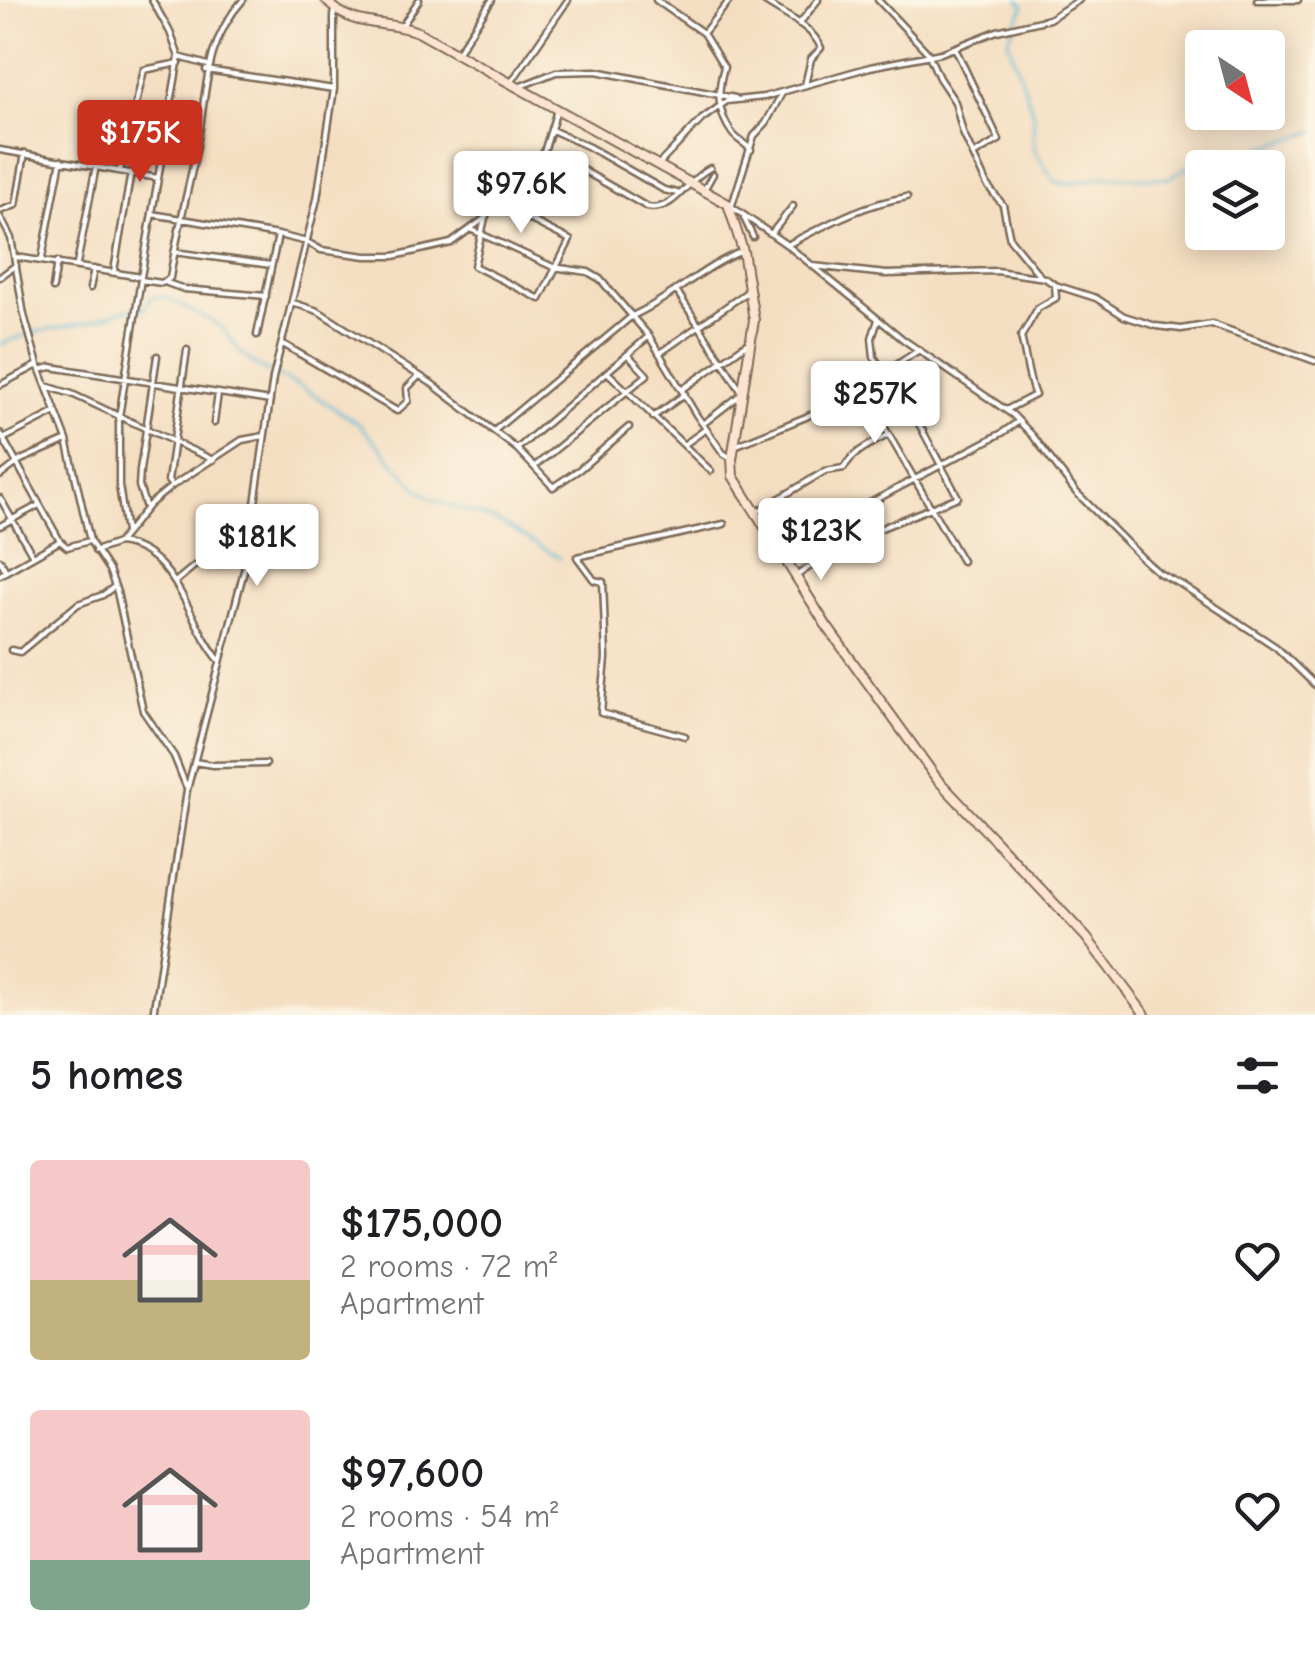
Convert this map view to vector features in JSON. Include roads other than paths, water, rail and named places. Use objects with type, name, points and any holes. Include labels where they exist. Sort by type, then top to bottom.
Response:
[{"type":"street","points":[[126,532],[119,485],[119,417],[179,60],[170,32],[152,0]]},
{"type":"street","points":[[164,283],[170,276],[202,120],[207,67],[220,33],[243,0]]},
{"type":"street","points":[[326,0],[334,9],[362,23],[402,26],[457,53],[704,190],[787,245],[878,320],[1019,421],[1075,491],[1159,574],[1182,584],[1276,647],[1315,685]]},
{"type":"street","points":[[402,26],[420,0]]},
{"type":"street","points":[[457,53],[492,0]]},
{"type":"street","points":[[514,86],[568,0]]},
{"type":"street","points":[[656,0],[704,33],[724,66],[719,104],[734,136],[751,150]]},
{"type":"street","points":[[704,33],[730,0]]},
{"type":"street","points":[[762,0],[811,32],[820,45],[810,60],[804,87]]},
{"type":"street","points":[[799,24],[818,0]]},
{"type":"street","points":[[878,0],[928,55],[955,102],[963,133],[987,185],[1003,206],[1010,239],[1040,277],[1156,326],[1212,324],[1315,361]]},
{"type":"street","points":[[514,86],[574,70],[616,73],[753,99],[955,48],[997,32],[1044,21],[1080,0]]},
{"type":"street","points":[[1257,0],[1298,0]]},
{"type":"street","points":[[152,1015],[188,790],[247,559],[273,378],[318,199],[334,89],[334,9]]},
{"type":"street","points":[[955,48],[999,140],[973,155]]},
{"type":"street","points":[[120,170],[144,70],[179,60],[334,89]]},
{"type":"street","points":[[782,93],[754,136],[729,205],[754,320],[732,459],[734,476],[826,626],[937,779],[980,829],[1086,937],[1145,1015]]},
{"type":"street","points":[[658,165],[719,104],[735,98]]},
{"type":"street","points":[[194,117],[203,103]]},
{"type":"street","points":[[492,201],[570,240],[538,299],[475,267],[492,201],[502,188],[544,156],[557,110]]},
{"type":"street","points":[[170,112],[202,120]]},
{"type":"street","points":[[552,130],[664,190],[680,193]]},
{"type":"street","points":[[0,150],[158,178]]},
{"type":"street","points":[[163,150],[195,155]]},
{"type":"street","points":[[25,153],[16,205],[0,214],[17,260],[24,315],[39,368],[67,440],[90,541],[109,570],[114,586],[143,710],[178,765],[188,790]]},
{"type":"street","points":[[544,156],[560,158],[647,207],[662,209],[689,182],[712,171],[704,190]]},
{"type":"street","points":[[42,260],[61,160]]},
{"type":"street","points":[[77,265],[96,166]]},
{"type":"street","points":[[114,272],[131,172]]},
{"type":"street","points":[[787,245],[829,221],[906,197]]},
{"type":"street","points":[[771,234],[793,206]]},
{"type":"street","points":[[152,214],[307,242],[321,250],[394,256],[452,242],[486,218]]},
{"type":"street","points":[[742,214],[753,237]]},
{"type":"street","points":[[470,229],[516,252],[558,267],[594,274],[610,288],[650,336],[704,426],[722,453],[732,459]]},
{"type":"street","points":[[258,335],[278,236]]},
{"type":"street","points":[[494,431],[632,316],[742,251]]},
{"type":"street","points":[[174,252],[271,264]]},
{"type":"street","points":[[0,277],[17,260],[42,260],[184,289],[266,296]]},
{"type":"street","points":[[53,288],[57,262]]},
{"type":"street","points":[[813,266],[886,274],[997,271],[1040,277]]},
{"type":"street","points":[[90,288],[94,269]]},
{"type":"street","points":[[1006,410],[1036,396],[1022,338],[1038,308],[1056,298],[1055,286]]},
{"type":"street","points":[[676,290],[743,394]]},
{"type":"street","points":[[660,353],[750,290]]},
{"type":"street","points":[[293,303],[318,311],[419,376],[517,448],[556,487],[629,427]]},
{"type":"street","points":[[795,576],[847,542],[934,510],[958,497],[872,352],[878,320]]},
{"type":"street","points":[[517,448],[650,336]]},
{"type":"street","points":[[654,417],[722,360],[752,341]]},
{"type":"street","points":[[283,344],[397,411],[408,401],[407,388],[419,376]]},
{"type":"street","points":[[172,486],[168,481],[188,350]]},
{"type":"street","points":[[735,446],[806,417],[919,350]]},
{"type":"street","points":[[535,466],[647,375],[628,354]]},
{"type":"street","points":[[146,508],[140,486],[157,356]]},
{"type":"street","points":[[0,385],[39,368],[51,368],[270,401]]},
{"type":"street","points":[[607,372],[711,470]]},
{"type":"street","points":[[872,381],[873,404],[888,435],[962,561]]},
{"type":"street","points":[[46,386],[72,394],[213,460]]},
{"type":"street","points":[[214,423],[218,393]]},
{"type":"street","points":[[684,444],[743,394]]},
{"type":"street","points":[[56,412],[2,436],[60,542],[67,546],[90,541]]},
{"type":"street","points":[[779,550],[916,480],[1019,421]]},
{"type":"street","points":[[755,513],[825,471],[844,468],[867,445],[888,435]]},
{"type":"street","points":[[118,544],[146,508],[172,486],[242,440],[264,436]]},
{"type":"street","points":[[0,476],[67,440]]},
{"type":"street","points":[[0,498],[33,556]]},
{"type":"street","points":[[0,526],[39,504]]},
{"type":"street","points":[[685,736],[601,713],[606,658],[604,582],[594,580],[578,556],[724,524]]},
{"type":"street","points":[[0,560],[3,573],[60,542]]},
{"type":"street","points":[[95,551],[128,545],[152,557],[184,596],[206,644],[220,661]]},
{"type":"street","points":[[174,582],[198,563],[247,559]]},
{"type":"street","points":[[11,650],[22,651],[78,604],[114,586]]},
{"type":"street","points":[[194,762],[266,764]]},
{"type":"waterway","points":[[1019,0],[1024,6],[1008,40],[1033,113],[1034,149],[1054,181],[1066,184],[1108,176],[1167,179],[1197,161],[1253,151],[1315,131]]},
{"type":"waterway","points":[[31,333],[145,308],[152,297],[165,297],[222,327],[240,352],[258,367],[302,387],[359,424],[419,490],[434,500],[497,521],[560,558]]},
{"type":"waterway","points":[[0,344],[26,335]]}]
